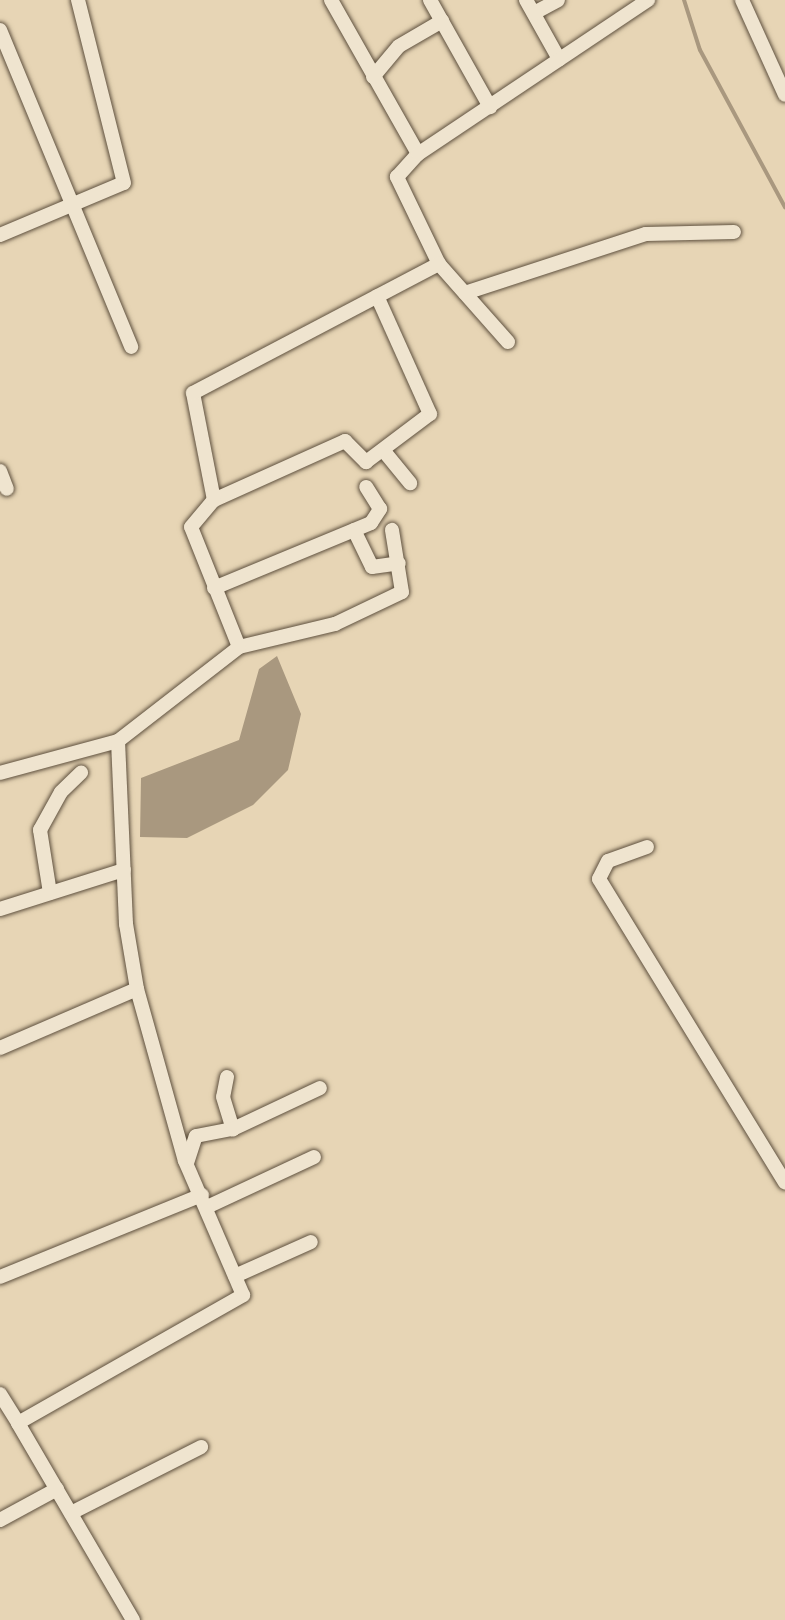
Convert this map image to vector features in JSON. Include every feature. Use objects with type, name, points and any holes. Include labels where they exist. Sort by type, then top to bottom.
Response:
[{"type":"street","points":[[0,235],[124,183],[78,0]]},
{"type":"street","points":[[331,0],[418,154]]},
{"type":"street","points":[[430,0],[490,107]]},
{"type":"street","points":[[558,0],[530,7],[559,59]]},
{"type":"street","points":[[508,342],[439,264],[397,177],[418,154],[648,0]]},
{"type":"street","points":[[742,0],[785,95]]},
{"type":"street","points":[[373,77],[399,46],[442,21]]},
{"type":"street","points":[[0,30],[131,347]]},
{"type":"street","points":[[465,293],[646,234],[734,232]]},
{"type":"street","points":[[214,500],[193,393],[439,264]]},
{"type":"street","points":[[239,647],[191,527],[214,500],[345,441],[366,462],[430,414],[377,296]]},
{"type":"street","points":[[383,450],[410,483]]},
{"type":"street","points":[[0,471],[7,489]]},
{"type":"street","points":[[214,588],[371,523],[380,509],[366,487]]},
{"type":"street","points":[[354,530],[372,567],[399,563]]},
{"type":"street","points":[[0,773],[118,741],[239,647],[335,624],[402,592],[392,530]]},
{"type":"street","points":[[18,1423],[243,1295],[186,1163],[137,989],[124,870],[118,741]]},
{"type":"street","points":[[50,893],[40,830],[61,792],[81,773]]},
{"type":"street","points":[[647,847],[608,861],[599,879],[785,1183]]},
{"type":"street","points":[[0,909],[124,870]]},
{"type":"street","points":[[0,1048],[137,989]]},
{"type":"street","points":[[227,1077],[223,1097],[233,1129]]},
{"type":"street","points":[[186,1163],[196,1136],[233,1129],[320,1088]]},
{"type":"street","points":[[0,1277],[314,1157]]},
{"type":"street","points":[[235,1276],[311,1242]]},
{"type":"street","points":[[0,1394],[133,1620]]},
{"type":"street","points":[[71,1513],[201,1447]]},
{"type":"street","points":[[0,1520],[57,1489]]},
{"type":"shaded area","points":[[277,656],[301,714],[288,770],[253,805],[187,838],[140,837],[141,778],[239,740],[259,669]]},
{"type":"waterway","points":[[684,0],[700,50],[785,207]]}]
